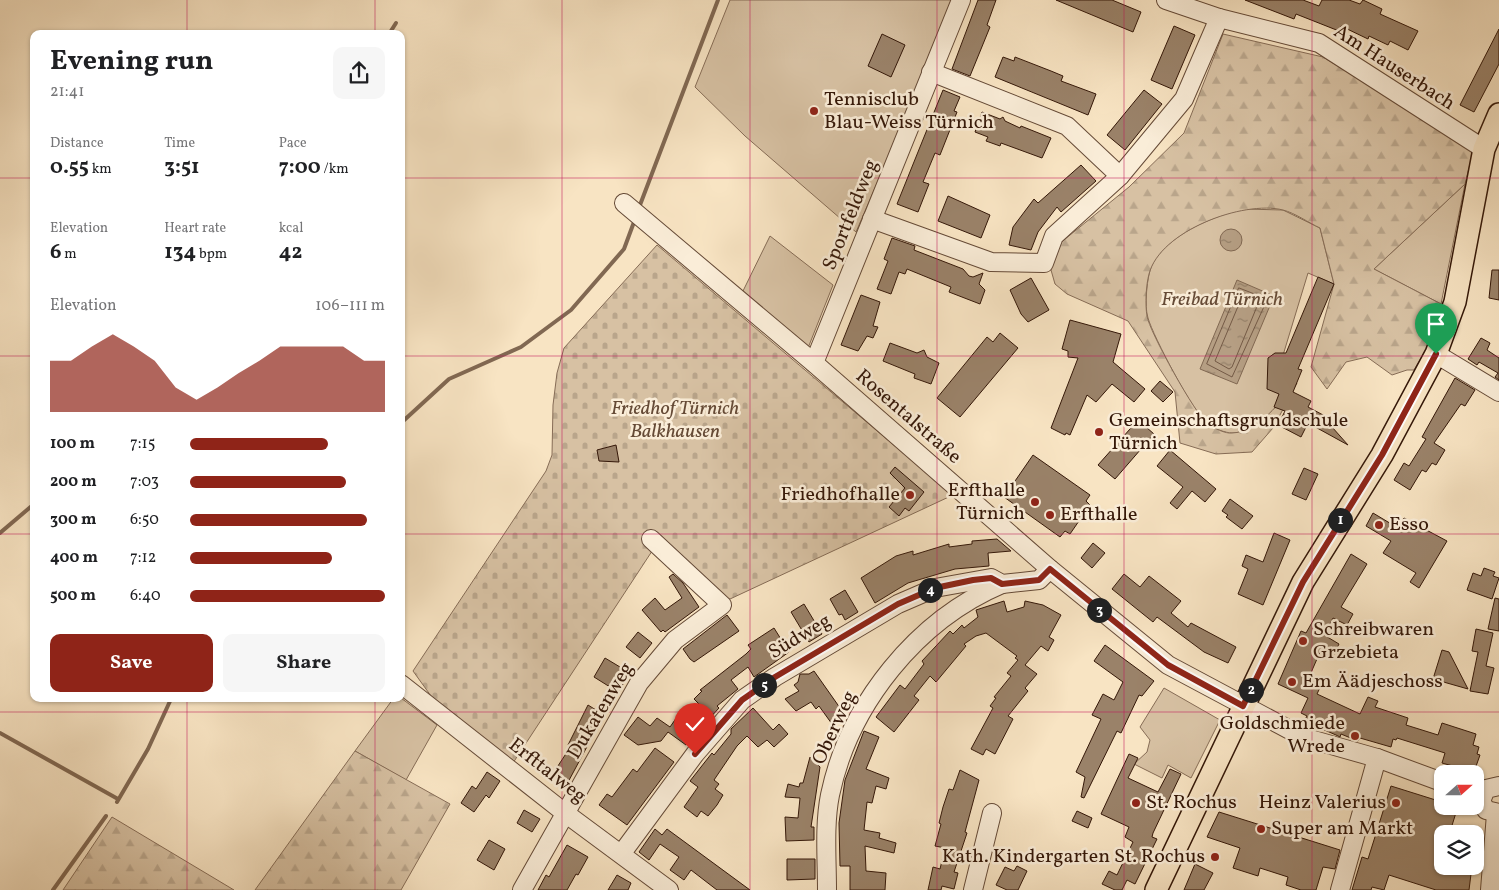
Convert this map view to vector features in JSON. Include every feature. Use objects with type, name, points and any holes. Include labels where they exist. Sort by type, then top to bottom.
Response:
[{"type":"main road","points":[[1156,890],[1303,582],[1382,455],[1436,354],[1455,302],[1484,149],[1499,114]]},
{"type":"street","name":"Sportfeldweg","points":[[814,362],[961,0]]},
{"type":"street","name":"Am Hauserbach","points":[[1166,0],[1219,18],[1319,44],[1484,149]]},
{"type":"street","points":[[872,219],[991,262],[1044,263],[1054,236],[1120,176],[1184,99],[1219,18]]},
{"type":"street","points":[[932,72],[1067,126],[1120,176]]},
{"type":"street","name":"Rosentalstraße","points":[[624,204],[814,362],[1044,575],[1168,665],[1303,737],[1377,758],[1434,779]]},
{"type":"street","points":[[1436,354],[1499,392]]},
{"type":"street","name":"Dukatenweg","points":[[565,813],[639,683],[675,640],[722,605],[651,539]]},
{"type":"street","name":"Südweg","points":[[622,853],[706,741],[742,700],[775,677],[898,604],[935,588],[991,578],[1002,584],[1044,575]]},
{"type":"street","name":"Oberweg","points":[[827,890],[830,795],[844,751],[862,712],[888,673],[931,628],[952,610],[1002,584]]},
{"type":"street","name":"Erfttalweg","points":[[405,687],[565,813],[622,853],[649,884],[669,890]]},
{"type":"street","points":[[1340,890],[1377,758]]},
{"type":"street","points":[[1484,790],[1499,784]]},
{"type":"street","points":[[1484,807],[1486,810],[1497,813],[1490,890]]},
{"type":"street","points":[[522,890],[565,813]]},
{"type":"street","points":[[973,890],[992,813]]},
{"type":"green space","name":"Tennisclub Blau-Weiss Türnich","points":[[730,0],[956,0],[856,232],[745,136],[695,87]]},
{"type":"green space","points":[[1223,34],[1323,57],[1474,148],[1465,184],[1374,269],[1441,304],[1430,343],[1414,370],[1407,370],[1392,375],[1367,357],[1346,362],[1327,389],[1311,367],[1334,284],[1320,228],[1292,213],[1266,208],[1226,215],[1205,222],[1186,232],[1169,244],[1156,258],[1147,284],[1147,316],[1174,373],[1202,418],[1208,424],[1229,433],[1251,427],[1268,414],[1297,383],[1273,428],[1252,452],[1216,454],[1180,443],[1175,392],[1128,321],[1067,294],[1055,284],[1051,270],[1053,256],[1059,244],[1129,187],[1184,133]]},
{"type":"green space","points":[[1465,184],[1441,304],[1374,269]]},
{"type":"green space","name":"Freibad Türnich","points":[[1244,209],[1283,210],[1320,228],[1334,284],[1308,273],[1277,375],[1297,383],[1260,422],[1242,432],[1232,433],[1219,430],[1207,424],[1193,406],[1174,374],[1151,327],[1146,299],[1152,265],[1168,245],[1192,228],[1219,216]]},
{"type":"green space","points":[[770,236],[833,285],[808,348],[742,293]]},
{"type":"green space","name":"Friedhof Türnich Balkhausen","points":[[657,245],[953,495],[730,599],[718,596],[658,542],[511,766],[444,714],[413,671],[546,471],[552,455],[553,405],[557,373],[564,348]]},
{"type":"green space","points":[[1164,688],[1220,720],[1191,778],[1168,765],[1162,778],[1134,764],[1147,752],[1150,740],[1140,727]]},
{"type":"green space","points":[[405,701],[437,725],[406,780],[355,751],[391,702]]},
{"type":"green space","points":[[355,751],[450,804],[401,890],[255,890]]},
{"type":"green space","points":[[112,817],[234,890],[63,890]]},
{"type":"water","points":[[1231,229],[1239,232],[1242,240],[1239,248],[1231,251],[1223,248],[1220,240],[1223,232]]},
{"type":"water","points":[[1237,280],[1274,296],[1237,384],[1200,369]]},
{"type":"building","points":[[978,0],[996,0],[987,25],[990,27],[970,76],[952,69]]},
{"type":"building","points":[[1056,0],[1112,0],[1141,12],[1133,32]]},
{"type":"building","points":[[1245,0],[1303,0],[1319,6],[1322,0],[1349,0],[1360,4],[1363,0],[1382,9],[1380,14],[1418,31],[1408,50],[1390,41],[1388,45],[1369,36],[1368,39],[1341,26],[1339,31],[1296,14],[1294,19]]},
{"type":"building","points":[[1174,26],[1195,35],[1172,89],[1151,80]]},
{"type":"building","points":[[1499,29],[1499,64],[1474,112],[1460,105]]},
{"type":"building","points":[[882,34],[905,45],[891,77],[868,66]]},
{"type":"building","points":[[1003,57],[1014,61],[1015,57],[1051,71],[1063,76],[1061,81],[1096,94],[1088,115],[995,77]]},
{"type":"building","points":[[943,90],[960,97],[954,111],[957,112],[940,155],[935,153],[923,182],[929,184],[918,212],[897,204]]},
{"type":"building","points":[[1144,90],[1162,104],[1125,150],[1107,135]]},
{"type":"building","points":[[982,112],[1000,119],[1003,117],[1005,121],[1020,128],[1021,126],[1051,138],[1042,158],[1001,143],[1000,146],[986,141],[988,137],[975,132]]},
{"type":"building","points":[[1081,165],[1096,181],[1061,212],[1057,207],[1038,232],[1031,250],[1009,245],[1013,227],[1034,199],[1038,203]]},
{"type":"building","points":[[948,196],[990,215],[981,238],[938,221]]},
{"type":"building","points":[[892,238],[915,246],[914,250],[963,269],[969,276],[973,277],[983,273],[979,284],[985,290],[980,304],[949,292],[951,287],[907,269],[905,274],[899,272],[891,294],[877,289],[888,261],[884,259]]},
{"type":"building","points":[[1492,270],[1499,270],[1499,300],[1489,298]]},
{"type":"building","points":[[1318,277],[1334,284],[1298,369],[1302,370],[1293,392],[1311,401],[1308,407],[1325,416],[1324,418],[1348,445],[1308,423],[1301,437],[1278,425],[1285,411],[1274,407],[1279,394],[1267,389],[1268,358],[1275,353],[1286,353]]},
{"type":"building","points":[[1031,278],[1049,310],[1028,322],[1021,314],[1010,290]]},
{"type":"building","points":[[861,295],[880,302],[873,326],[878,327],[873,338],[867,336],[858,351],[841,345]]},
{"type":"building","points":[[1070,320],[1121,334],[1113,362],[1145,389],[1134,402],[1112,384],[1096,402],[1087,395],[1070,435],[1066,433],[1065,435],[1051,428],[1078,358],[1068,357],[1068,351],[1062,349]]},
{"type":"building","points":[[1000,333],[1018,348],[960,417],[937,398],[987,337],[993,342]]},
{"type":"building","points":[[1481,338],[1490,343],[1487,350],[1499,358],[1499,380],[1495,377],[1498,373],[1479,362],[1477,365],[1468,359]]},
{"type":"building","points":[[890,343],[917,353],[924,350],[927,357],[939,363],[931,384],[914,378],[915,374],[883,361]]},
{"type":"building","points":[[1455,378],[1475,390],[1465,406],[1461,404],[1434,443],[1445,450],[1436,465],[1432,463],[1426,472],[1422,470],[1410,490],[1394,480],[1404,463],[1409,466],[1426,439],[1422,437]]},
{"type":"building","points":[[1160,381],[1173,392],[1163,402],[1151,391]]},
{"type":"building","points":[[1138,420],[1154,434],[1115,479],[1098,465]]},
{"type":"building","points":[[616,445],[619,462],[599,461],[597,450]]},
{"type":"building","points":[[1170,450],[1216,489],[1205,502],[1192,491],[1177,509],[1170,503],[1183,487],[1157,466]]},
{"type":"building","points":[[1033,455],[1090,495],[1086,501],[1090,505],[1070,534],[1065,531],[1060,537],[1004,497]]},
{"type":"building","name":"Friedhofhalle","points":[[895,467],[924,492],[909,511],[905,508],[899,516],[889,507],[905,488],[890,473]]},
{"type":"building","points":[[1304,468],[1318,474],[1306,500],[1292,494]]},
{"type":"building","points":[[1230,499],[1253,516],[1242,529],[1226,517],[1228,515],[1222,511]]},
{"type":"building","points":[[1373,513],[1398,528],[1404,518],[1447,541],[1419,588],[1410,582],[1416,573],[1383,553],[1391,541],[1366,526]]},
{"type":"building","points":[[1274,533],[1290,540],[1263,605],[1238,594],[1248,569],[1242,566],[1246,555],[1263,562]]},
{"type":"building","points":[[997,539],[1011,551],[988,553],[989,566],[955,569],[908,583],[875,603],[861,578],[896,556],[913,551],[913,555],[949,544],[949,547],[972,544],[972,541]]},
{"type":"building","points":[[1093,543],[1105,553],[1092,568],[1081,558]]},
{"type":"building","points":[[1351,554],[1367,564],[1341,607],[1353,614],[1347,625],[1333,618],[1324,635],[1339,644],[1332,658],[1320,652],[1310,675],[1323,681],[1317,694],[1360,714],[1368,697],[1378,701],[1375,707],[1408,718],[1406,725],[1438,735],[1442,723],[1476,734],[1473,745],[1479,747],[1477,754],[1480,755],[1476,765],[1449,765],[1442,763],[1445,753],[1397,738],[1396,740],[1393,739],[1391,747],[1360,738],[1358,741],[1341,734],[1340,737],[1304,721],[1307,716],[1301,713],[1308,698],[1278,684],[1301,631],[1306,633]]},
{"type":"building","points":[[1484,568],[1495,572],[1493,576],[1499,578],[1492,599],[1467,590],[1473,573],[1481,576]]},
{"type":"building","points":[[673,574],[683,583],[699,607],[665,632],[663,630],[661,632],[642,610],[655,598],[665,610],[682,598],[669,577]]},
{"type":"building","points":[[1124,574],[1140,587],[1149,576],[1181,601],[1171,613],[1188,627],[1191,623],[1236,647],[1228,663],[1204,652],[1157,617],[1153,622],[1112,589]]},
{"type":"building","points":[[845,590],[858,612],[845,620],[842,614],[839,615],[830,599]]},
{"type":"building","points":[[1495,598],[1499,599],[1499,631],[1488,629]]},
{"type":"building","points":[[1004,601],[1007,612],[1024,607],[1025,601],[1043,605],[1061,615],[1049,637],[1054,640],[1048,651],[1041,646],[1025,665],[1037,674],[1025,688],[1028,691],[1008,716],[1013,719],[995,754],[986,749],[983,755],[971,749],[993,708],[990,706],[996,698],[994,697],[1011,676],[1007,673],[1018,660],[1015,658],[1017,656],[986,633],[976,636],[964,644],[966,646],[936,682],[930,676],[914,696],[919,700],[894,732],[876,717],[900,685],[905,689],[924,664],[922,661],[950,631],[953,634],[962,625],[964,628],[978,617],[976,610]]},
{"type":"building","points":[[804,604],[822,634],[809,642],[791,612]]},
{"type":"building","points":[[727,615],[739,631],[694,662],[690,659],[683,649]]},
{"type":"building","points":[[774,628],[789,652],[754,677],[748,667],[731,680],[738,689],[717,706],[719,708],[708,720],[706,718],[686,745],[668,732],[661,741],[638,745],[624,735],[638,717],[650,726],[657,718],[670,727],[677,717],[685,723],[701,706],[694,699],[702,691],[700,690],[746,654],[751,649],[748,645]]},
{"type":"building","points":[[1476,629],[1493,633],[1486,666],[1494,668],[1488,694],[1470,691],[1478,652],[1472,651]]},
{"type":"building","points":[[638,632],[652,643],[640,658],[626,647]]},
{"type":"building","points":[[1105,645],[1154,681],[1142,696],[1139,695],[1121,733],[1117,731],[1084,798],[1081,797],[1085,777],[1076,772],[1101,719],[1092,715],[1103,694],[1114,700],[1123,682],[1094,661]]},
{"type":"building","points":[[1442,650],[1449,652],[1468,689],[1433,679]]},
{"type":"building","points":[[605,658],[630,673],[618,692],[594,677]]},
{"type":"building","points":[[814,671],[845,715],[832,724],[819,706],[816,709],[811,702],[796,711],[785,699],[799,691],[794,685],[798,682],[800,674],[809,674]]},
{"type":"building","points":[[588,705],[604,715],[567,784],[552,775],[571,746],[568,745]]},
{"type":"building","points":[[753,708],[773,730],[779,724],[788,734],[774,747],[767,740],[758,747],[747,736],[737,746],[714,780],[719,784],[715,789],[723,795],[717,805],[708,816],[701,811],[697,817],[684,807],[698,787],[690,781],[712,753],[714,755],[731,734],[731,729]]},
{"type":"building","points":[[864,731],[879,737],[866,769],[889,778],[886,789],[876,786],[872,803],[867,802],[864,830],[880,833],[879,838],[896,843],[894,853],[865,846],[866,871],[886,873],[885,890],[850,890],[850,866],[840,866],[839,823],[845,780]]},
{"type":"building","points":[[655,748],[674,762],[627,825],[599,805],[607,794],[612,797],[633,769],[637,772]]},
{"type":"building","points":[[1129,754],[1138,758],[1128,778],[1158,792],[1170,769],[1181,774],[1153,833],[1152,837],[1157,839],[1135,884],[1127,880],[1122,890],[1115,890],[1102,884],[1109,871],[1117,875],[1133,842],[1125,837],[1129,827],[1101,814]]},
{"type":"building","points":[[810,757],[820,767],[811,827],[814,827],[814,840],[786,841],[785,817],[798,818],[800,798],[785,797],[788,784],[799,787],[800,783],[803,783]]},
{"type":"building","points":[[960,770],[979,780],[965,832],[967,833],[954,872],[958,873],[954,889],[942,886],[941,890],[928,890],[933,867],[940,869],[945,848],[935,846],[943,807],[949,789],[953,790]]},
{"type":"building","points":[[487,772],[500,781],[489,798],[486,795],[474,812],[461,803],[472,786],[476,789]]},
{"type":"building","points":[[1391,786],[1434,799],[1434,815],[1455,815],[1452,825],[1434,825],[1434,875],[1471,875],[1469,890],[1436,890],[1389,875],[1384,890],[1372,887],[1371,890],[1352,890],[1362,857],[1368,859]]},
{"type":"building","points":[[524,810],[540,819],[532,832],[517,823]]},
{"type":"building","points":[[1077,811],[1092,818],[1088,828],[1072,821]]},
{"type":"building","points":[[1219,812],[1340,850],[1335,869],[1323,867],[1316,890],[1301,890],[1286,885],[1288,877],[1260,868],[1258,876],[1233,868],[1240,848],[1207,837]]},
{"type":"building","points":[[655,829],[662,835],[667,829],[750,890],[717,890],[691,870],[684,880],[670,870],[679,857],[660,844],[649,860],[639,852]]},
{"type":"building","points":[[489,840],[505,849],[494,870],[477,860]]},
{"type":"building","points":[[567,845],[588,857],[578,875],[576,874],[567,890],[538,890],[546,875],[549,877]]},
{"type":"building","points":[[787,859],[815,859],[815,879],[787,880]]},
{"type":"building","points":[[1195,864],[1213,873],[1204,890],[1184,890]]},
{"type":"building","points":[[1017,866],[1027,871],[1018,890],[1007,890],[996,885],[1005,867],[1014,871]]},
{"type":"building","points":[[617,875],[631,883],[628,890],[608,890]]},
{"type":"waterway","points":[[640,205],[718,0]]},
{"type":"waterway","points":[[392,30],[396,23]]},
{"type":"waterway","points":[[405,419],[449,379],[521,347],[571,310],[624,249],[634,222]]},
{"type":"waterway","points":[[0,533],[30,507]]},
{"type":"waterway","points":[[117,802],[148,749],[170,702]]},
{"type":"waterway","points":[[0,733],[118,799]]},
{"type":"waterway","points":[[53,890],[106,816]]},
{"type":"place","name":"Tennisclub Blau-Weiss Türnich","points":[[814,111]]},
{"type":"place","name":"Gemeinschaftsgrundschule Türnich","points":[[1099,432]]},
{"type":"place","name":"Friedhofhalle","points":[[910,495]]},
{"type":"place","name":"Erfthalle Türnich","points":[[1035,502]]},
{"type":"place","name":"Erfthalle","points":[[1050,515]]},
{"type":"place","name":"Esso","points":[[1379,525]]},
{"type":"place","name":"Schreibwaren Grzebieta","points":[[1303,641]]},
{"type":"place","name":"Em Äädjeschoss","points":[[1292,682]]},
{"type":"place","name":"Goldschmiede Wrede","points":[[1355,736]]},
{"type":"place","name":"St. Rochus","points":[[1136,803]]},
{"type":"place","name":"Heinz Valerius","points":[[1396,803]]},
{"type":"place","name":"Super am Markt","points":[[1261,829]]},
{"type":"place","name":"Kath. Kindergarten St. Rochus","points":[[1215,857]]},
{"type":"route","points":[[695,754],[742,700],[775,677],[898,604],[935,588],[973,580],[991,578],[1002,584],[1039,580],[1050,569],[1168,665],[1243,706],[1303,582],[1323,547],[1382,455],[1414,399],[1436,354]]}]
